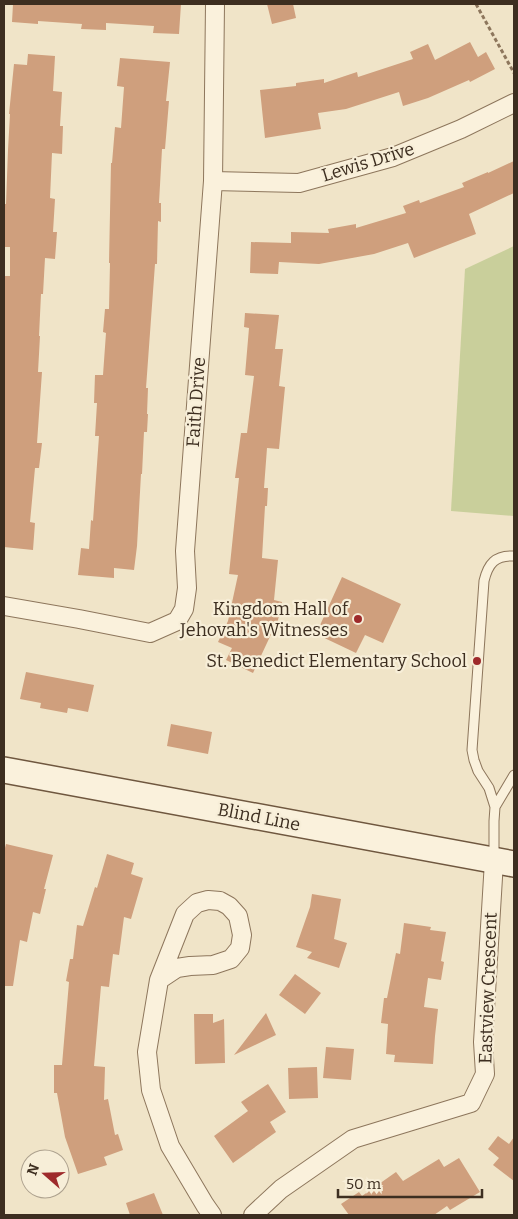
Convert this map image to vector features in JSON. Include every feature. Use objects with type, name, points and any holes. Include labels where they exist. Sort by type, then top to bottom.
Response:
[{"type":"street","name":"Faith Drive","points":[[4,606],[149,634],[177,621],[184,609],[187,588],[185,551],[213,181],[215,4]]},
{"type":"street","name":"Lewis Drive","points":[[213,181],[299,183],[393,157],[461,129],[514,103]]},
{"type":"street","name":"Blind Line","points":[[4,770],[504,863]]},
{"type":"street","name":"Eastview Crescent","points":[[253,1215],[281,1189],[353,1139],[470,1103],[485,1074],[483,1042],[504,863]]},
{"type":"street","points":[[159,980],[177,968],[213,965],[231,959],[240,948],[242,935],[238,916],[229,906],[220,901],[208,900],[197,903],[185,914],[159,980],[147,1052],[151,1090],[170,1146],[212,1215]]},
{"type":"lane","points":[[504,863],[494,821],[495,807],[489,788],[478,771],[472,750],[486,570],[491,563],[499,558],[514,556]]},
{"type":"lane","points":[[495,807],[514,775]]},
{"type":"path","points":[[476,4],[514,73]]},
{"type":"green space","points":[[514,246],[514,516],[451,511],[465,269]]},
{"type":"building","points":[[13,4],[181,4],[179,34],[153,33],[154,26],[106,23],[106,30],[81,29],[82,24],[38,21],[38,24],[12,22]]},
{"type":"building","points":[[267,4],[293,4],[296,18],[272,24]]},
{"type":"building","points":[[470,42],[478,57],[486,52],[495,69],[470,82],[469,80],[428,98],[403,106],[399,92],[346,109],[318,113],[321,129],[265,138],[260,90],[296,86],[296,83],[324,79],[324,83],[357,72],[358,77],[413,59],[410,52],[428,44],[435,60]]},
{"type":"building","points":[[28,54],[55,56],[53,91],[62,92],[60,126],[63,126],[62,154],[52,153],[50,198],[55,199],[53,232],[57,232],[55,259],[45,258],[43,294],[41,294],[38,372],[42,372],[37,443],[42,443],[39,468],[35,468],[30,522],[35,523],[33,550],[4,547],[4,276],[10,276],[10,247],[4,247],[4,204],[6,204],[9,114],[14,64],[27,65]]},
{"type":"building","points":[[120,58],[170,62],[166,101],[169,101],[165,149],[162,149],[159,203],[161,203],[161,222],[158,221],[157,264],[155,264],[146,388],[148,388],[147,432],[144,432],[137,546],[134,570],[114,568],[114,578],[78,575],[81,548],[89,549],[91,520],[93,521],[99,436],[95,436],[97,403],[94,403],[95,375],[103,375],[106,333],[103,332],[105,309],[109,309],[111,163],[115,127],[121,128],[124,87],[117,86]]},
{"type":"building","points":[[514,161],[514,193],[469,214],[476,234],[414,258],[408,243],[374,254],[319,264],[279,262],[278,274],[250,273],[251,242],[291,243],[291,232],[329,233],[328,229],[356,224],[356,228],[406,213],[403,206],[419,200],[420,203],[464,187],[462,183]]},
{"type":"building","points":[[245,313],[279,315],[275,349],[283,349],[279,386],[285,387],[279,449],[267,448],[264,488],[268,488],[262,558],[278,560],[274,600],[282,602],[276,629],[274,628],[253,673],[226,660],[232,648],[218,642],[228,621],[238,575],[229,574],[239,478],[235,478],[241,433],[247,433],[254,376],[245,375],[249,328],[244,327]]},
{"type":"building","name":"Kingdom Hall of Jehovah's Witnesses","points":[[342,577],[401,604],[383,643],[365,635],[356,653],[316,634]]},
{"type":"building","points":[[26,672],[94,685],[88,712],[68,708],[67,713],[40,708],[41,703],[20,699]]},
{"type":"building","points":[[171,724],[212,732],[208,754],[167,746]]},
{"type":"building","points":[[6,844],[53,855],[40,914],[33,912],[27,942],[20,940],[13,986],[4,986],[4,852]]},
{"type":"building","points":[[107,854],[134,863],[131,874],[143,878],[131,919],[124,917],[119,955],[113,954],[109,987],[101,986],[94,1066],[105,1067],[104,1100],[108,1099],[115,1135],[118,1134],[123,1150],[104,1157],[107,1165],[78,1174],[65,1137],[57,1093],[54,1093],[54,1065],[62,1065],[69,982],[66,981],[70,959],[73,959],[77,925],[83,926],[95,887],[97,888]]},
{"type":"building","points":[[312,894],[341,899],[334,939],[347,943],[339,968],[307,958],[312,952],[296,947],[310,907]]},
{"type":"building","points":[[404,923],[431,927],[430,930],[446,932],[441,961],[444,962],[441,980],[428,978],[424,1007],[438,1009],[433,1064],[394,1062],[395,1055],[386,1054],[388,1024],[381,1023],[384,998],[387,998],[396,953],[400,954]]},
{"type":"building","points":[[295,974],[321,993],[305,1014],[279,995]]},
{"type":"building","points":[[266,1013],[276,1035],[234,1055]]},
{"type":"building","points":[[194,1014],[213,1014],[213,1023],[224,1019],[225,1063],[195,1064]]},
{"type":"building","points":[[326,1047],[354,1049],[351,1080],[323,1078]]},
{"type":"building","points":[[317,1067],[318,1098],[289,1099],[288,1068]]},
{"type":"building","points":[[268,1084],[286,1112],[270,1122],[276,1132],[233,1163],[214,1136],[248,1111],[241,1102]]},
{"type":"building","points":[[498,1136],[509,1144],[514,1137],[514,1181],[493,1165],[499,1158],[488,1149]]},
{"type":"building","points":[[459,1158],[480,1192],[450,1210],[447,1206],[434,1215],[349,1215],[341,1204],[359,1192],[362,1196],[396,1172],[403,1181],[439,1159],[444,1167]]},
{"type":"building","points":[[154,1193],[163,1215],[130,1215],[126,1203]]},
{"type":"place","name":"Kingdom Hall of Jehovah's Witnesses","points":[[358,619]]},
{"type":"place","name":"St. Benedict Elementary School","points":[[477,661]]}]
